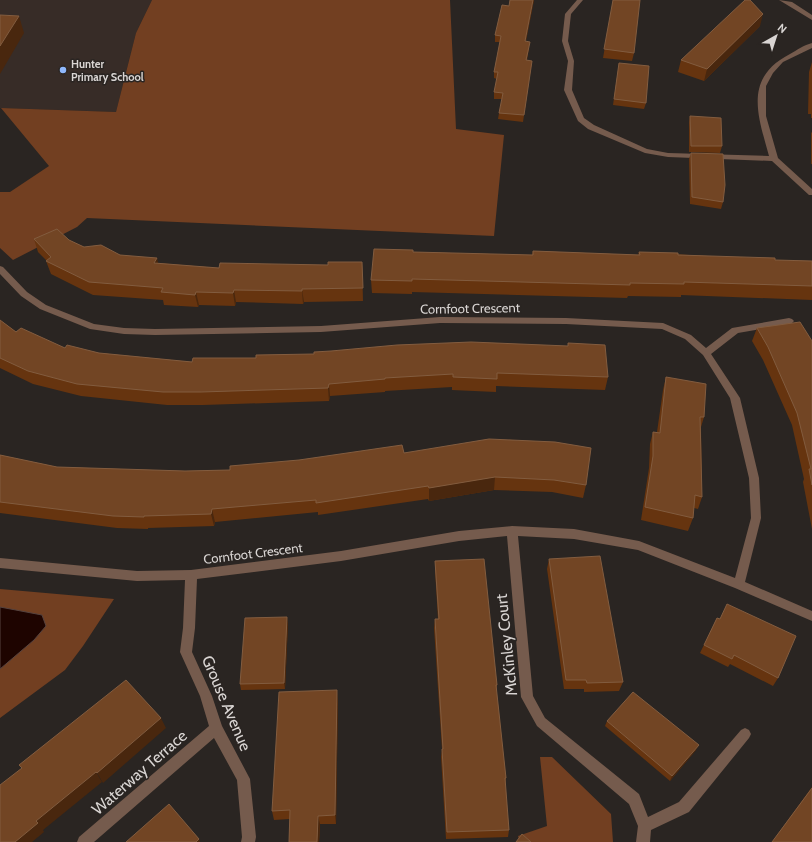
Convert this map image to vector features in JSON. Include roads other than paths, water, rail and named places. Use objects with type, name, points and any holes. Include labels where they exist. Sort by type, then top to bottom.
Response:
[{"type":"street","points":[[580,0],[568,14],[565,41],[571,61],[568,90],[581,119],[591,127],[645,151],[668,155],[774,159]]},
{"type":"street","points":[[782,0],[790,3],[812,18]]},
{"type":"street","points":[[812,45],[781,60],[770,72],[762,86],[762,116],[774,159],[812,193]]},
{"type":"street","name":"Cornfoot Crescent","points":[[0,269],[24,294],[43,307],[92,327],[124,331],[155,332],[320,329],[440,320],[605,323],[663,326],[688,337],[706,353],[735,398],[754,478],[756,518],[739,585]]},
{"type":"street","points":[[706,353],[735,330],[789,321]]},
{"type":"street","name":"Cornfoot Crescent","points":[[0,563],[137,576],[191,575],[341,556],[458,536],[512,531],[574,534],[639,546],[739,585],[812,616]]},
{"type":"street","name":"McKinley Court","points":[[512,531],[527,697],[541,722],[634,799],[645,826],[643,842]]},
{"type":"street","name":"Grouse Avenue","points":[[191,575],[189,628],[186,652],[206,696],[216,728],[243,779],[250,837],[248,842]]},
{"type":"street","name":"Waterway Terrace","points":[[84,842],[216,728]]},
{"type":"street","points":[[645,826],[684,807],[745,734]]},
{"type":"place","name":"Hunter Primary School","points":[[63,70]]}]
